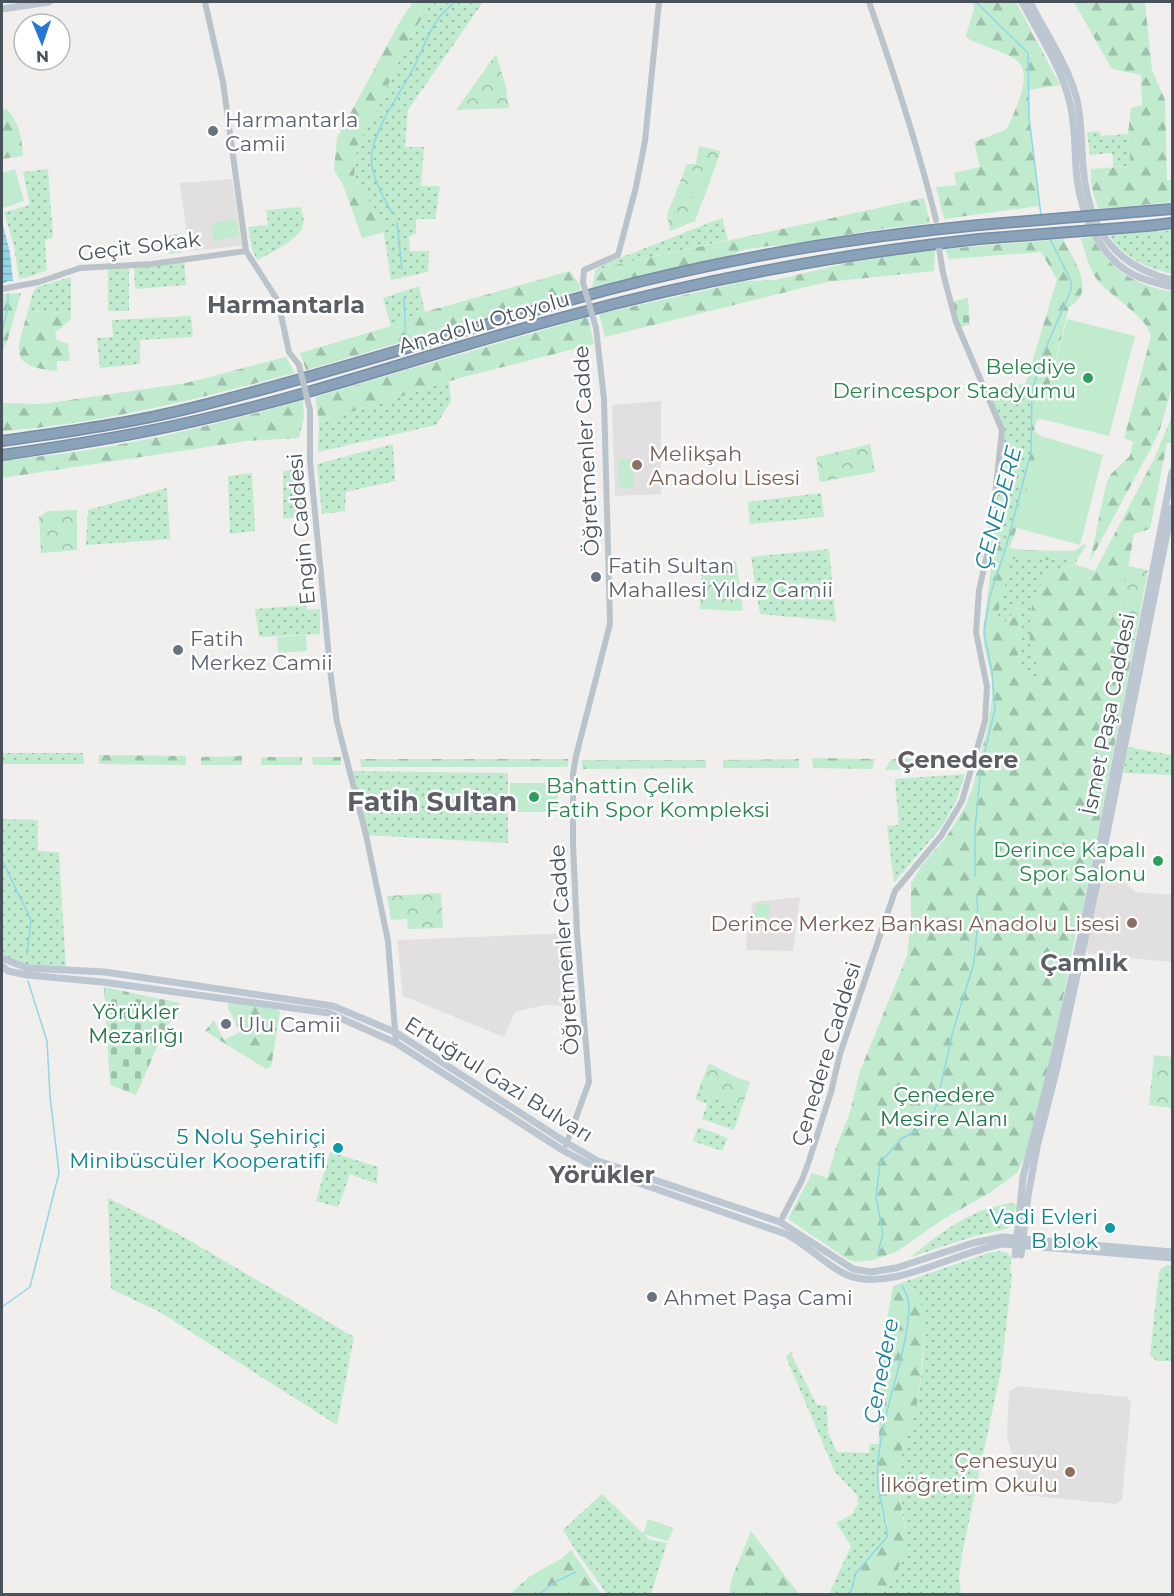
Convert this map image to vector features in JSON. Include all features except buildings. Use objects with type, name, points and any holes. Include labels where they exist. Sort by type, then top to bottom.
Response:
[{"type":"highway","name":"Anadolu Otoyolu","points":[[2,441],[194,408],[568,301],[700,269],[854,240],[979,225],[1173,209]]},
{"type":"highway","name":"Anadolu Otoyolu","points":[[2,455],[94,441],[206,419],[347,381],[562,317],[706,282],[854,254],[979,239],[1173,223]]},
{"type":"main road","points":[[2,9],[49,2]]},
{"type":"main road","points":[[1022,2],[1068,96],[1077,180],[1093,233],[1104,250],[1130,272],[1141,278],[1173,286]]},
{"type":"main road","points":[[1030,2],[1075,91],[1079,108],[1085,188],[1099,230],[1111,247],[1130,263],[1151,274],[1173,280]]},
{"type":"main road","name":"İsmet Paşa Caddesi","points":[[1020,1237],[1023,1177],[1052,1065],[1086,913],[1173,472]]},
{"type":"main road","name":"İsmet Paşa Caddesi","points":[[1020,1237],[1035,1157],[1058,1068],[1098,879],[1171,527],[1173,508]]},
{"type":"main road","name":"Ertuğrul Gazi Bulvarı","points":[[2,958],[27,968],[105,972],[333,1006],[395,1032],[598,1169],[786,1234],[835,1268],[860,1279],[894,1277],[1020,1237],[1039,1243],[1173,1258]]},
{"type":"main road","name":"Ertuğrul Gazi Bulvarı","points":[[2,966],[8,971],[27,975],[113,983],[329,1013],[396,1043],[566,1147],[598,1161],[780,1222],[845,1266],[862,1271],[896,1268],[973,1243],[1003,1241]]},
{"type":"main road","points":[[1003,1241],[1027,1234],[1039,1243],[1018,1255]]},
{"type":"main road","points":[[1018,1255],[1020,1237]]},
{"type":"main road","points":[[1003,1241],[1018,1255]]},
{"type":"main road","name":"Ertuğrul Gazi Bulvarı","points":[[1039,1243],[1173,1252]]},
{"type":"street","points":[[205,2],[224,82],[246,250]]},
{"type":"street","name":"Öğretmenler Cadde","points":[[566,1147],[589,1082],[577,922],[573,844],[573,774],[610,624],[603,379],[596,328],[584,283],[584,270],[618,255],[645,141],[659,2]]},
{"type":"street","points":[[869,2],[891,62],[921,158],[936,220]]},
{"type":"street","name":"Çenedere Caddesi","points":[[780,1222],[802,1180],[809,1161],[831,1092],[840,1054],[895,891],[941,836],[962,801],[985,721],[987,687],[976,638],[979,590],[990,542],[1002,430],[956,322],[939,248]]},
{"type":"street","name":"Geçit Sokak","points":[[2,289],[39,282],[80,268],[152,264],[246,250]]},
{"type":"street","name":"Engin Caddesi","points":[[246,250],[278,301],[289,352],[298,365],[310,410],[310,461],[331,678],[337,722],[366,835],[388,941],[396,1043]]},
{"type":"shaded area","points":[[232,179],[242,246],[189,251],[180,183]]},
{"type":"shaded area","name":"Melikşah Anadolu Lisesi","points":[[661,401],[661,494],[615,496],[612,405]]},
{"type":"shaded area","name":"Derince Merkez Bankası Anadolu Lisesi","points":[[1100,880],[1126,882],[1135,892],[1172,895],[1172,962],[1088,954],[1086,950]]},
{"type":"shaded area","points":[[800,897],[793,951],[746,950],[753,902]]},
{"type":"shaded area","points":[[570,933],[578,1007],[545,1005],[515,1012],[504,1037],[403,996],[397,940]]},
{"type":"shaded area","points":[[1018,1386],[1127,1397],[1131,1402],[1122,1500],[1116,1504],[1022,1495],[1007,1436],[1009,1391]]},
{"type":"green space","points":[[413,2],[434,2],[429,6],[408,41],[379,105],[357,146],[354,177],[382,222],[384,232],[362,238],[343,185],[334,170],[337,138],[398,25]]},
{"type":"green space","points":[[434,2],[483,2],[408,110],[405,147],[424,147],[421,186],[440,186],[435,219],[416,219],[416,233],[409,237],[410,251],[429,251],[428,272],[391,280],[382,222],[354,177],[357,146],[379,105],[408,41],[429,6]]},
{"type":"green space","points":[[973,2],[1016,2],[1060,85],[1029,90],[1039,206],[944,219],[936,187],[956,185],[954,173],[980,167],[974,142],[1008,127],[1024,80],[1020,64],[1013,58],[969,39],[966,35],[974,9]]},
{"type":"green space","points":[[1074,2],[1145,2],[1152,70],[1165,100],[1167,180],[1172,180],[1172,202],[1098,209],[1091,184],[1091,169],[1131,166],[1128,134],[1131,108],[1142,105],[1141,75],[1112,69]]},
{"type":"green space","points":[[496,54],[506,87],[509,108],[456,110]]},
{"type":"green space","points":[[6,108],[19,130],[23,156],[2,159],[2,111]]},
{"type":"green space","points":[[1100,131],[1101,136],[1128,134],[1131,166],[1114,167],[1112,153],[1090,155],[1087,132]]},
{"type":"green space","points":[[699,146],[721,151],[695,221],[670,231],[667,215],[687,164],[696,164]]},
{"type":"green space","points":[[15,169],[24,201],[4,208],[2,173]]},
{"type":"green space","points":[[48,169],[53,238],[45,240],[47,270],[19,279],[14,246],[4,212],[30,205],[23,172]]},
{"type":"green space","points":[[698,178],[710,181],[703,200],[692,197]]},
{"type":"green space","points":[[924,198],[930,223],[873,230],[786,246],[743,250],[719,260],[592,288],[595,273],[606,267]]},
{"type":"green space","points":[[301,207],[304,221],[301,231],[283,246],[257,260],[252,249],[248,227],[268,225],[266,210]]},
{"type":"green space","points":[[722,218],[728,240],[606,267],[595,273],[595,270],[607,263]]},
{"type":"green space","points":[[236,219],[239,236],[214,241],[211,224]]},
{"type":"green space","points":[[1172,230],[1172,274],[1137,261],[1122,250],[1109,235]]},
{"type":"green space","points":[[179,234],[182,252],[169,254],[166,236]]},
{"type":"green space","points":[[1092,237],[1107,259],[1125,275],[1147,285],[1172,292],[1172,387],[1160,429],[1090,561],[1106,484],[1111,474],[1130,456],[1133,442],[1124,438],[1151,336],[1143,322],[1099,282],[1093,272],[1081,238]]},
{"type":"green space","name":"Çenedere Mesire Alanı","points":[[1063,239],[1081,275],[1082,292],[1069,307],[1041,419],[1037,420],[1034,431],[1041,436],[1017,528],[1009,548],[1074,551],[1085,544],[1086,546],[1078,558],[1011,559],[997,616],[1008,623],[1015,606],[1018,606],[1020,610],[1019,658],[1021,668],[1032,683],[1038,683],[1042,678],[1032,651],[1030,635],[1035,595],[1049,574],[1059,568],[1075,565],[1095,571],[1154,459],[1172,416],[1172,443],[1167,443],[1150,529],[1134,534],[1115,642],[1134,645],[1082,914],[1079,917],[1050,1064],[1025,1155],[1017,1173],[896,1252],[873,1260],[856,1262],[847,1259],[788,1219],[812,1173],[827,1178],[850,1112],[860,1071],[907,956],[911,921],[911,883],[922,865],[947,836],[965,807],[972,790],[992,699],[992,680],[983,630],[992,562],[990,542],[1006,547],[1031,452],[1032,390],[1026,383],[1057,279],[1041,252],[949,259],[945,249]]},
{"type":"green space","points":[[935,250],[934,271],[827,282],[605,337],[599,314],[747,281],[775,280],[868,258]]},
{"type":"green space","points":[[184,260],[186,285],[135,289],[134,267]]},
{"type":"green space","points":[[108,268],[129,268],[129,311],[108,311]]},
{"type":"green space","points":[[570,271],[579,284],[580,290],[306,370],[300,353],[391,326],[414,315]]},
{"type":"green space","points":[[71,277],[71,313],[28,311],[33,292],[37,287]]},
{"type":"green space","points":[[419,286],[425,312],[391,326],[383,298]]},
{"type":"green space","points":[[21,293],[7,342],[2,351],[2,294]]},
{"type":"green space","points":[[968,298],[970,324],[959,328],[951,302]]},
{"type":"green space","points":[[28,311],[71,313],[71,319],[55,333],[57,340],[68,344],[70,361],[57,361],[57,371],[41,369],[23,361],[19,346]]},
{"type":"green space","points":[[191,316],[193,337],[140,340],[140,364],[100,368],[97,338],[113,337],[112,320]]},
{"type":"green space","points":[[588,317],[594,344],[460,378],[319,422],[315,397]]},
{"type":"green space","name":"Belediye Derincespor Stadyumu","points":[[1067,319],[1135,336],[1109,436],[1041,419]]},
{"type":"green space","points":[[286,357],[295,373],[113,416],[39,428],[2,431],[2,403],[42,404],[186,383]]},
{"type":"green space","points":[[449,381],[451,401],[436,425],[318,452],[319,422]]},
{"type":"green space","points":[[1026,383],[1032,390],[1031,452],[1006,547],[990,542],[1002,430],[986,393]]},
{"type":"green space","points":[[303,400],[304,417],[299,438],[247,441],[2,478],[2,461],[146,440]]},
{"type":"green space","points":[[1041,436],[1103,455],[1080,545],[1017,528]]},
{"type":"green space","points":[[393,444],[395,481],[346,492],[345,511],[322,514],[317,464]]},
{"type":"green space","points":[[870,444],[875,472],[820,482],[816,457]]},
{"type":"green space","points":[[633,459],[634,487],[620,488],[619,460]]},
{"type":"green space","points":[[303,469],[308,516],[283,519],[283,471]]},
{"type":"green space","points":[[252,473],[255,531],[230,534],[228,476]]},
{"type":"green space","points":[[167,488],[170,539],[86,545],[88,510]]},
{"type":"green space","points":[[821,493],[824,517],[750,524],[748,502]]},
{"type":"green space","points":[[77,510],[77,550],[41,553],[39,517],[47,511]]},
{"type":"green space","points":[[829,549],[836,621],[760,614],[751,557]]},
{"type":"green space","points":[[1078,558],[1075,565],[1064,566],[1035,595],[1031,636],[1042,678],[1039,683],[1032,683],[1021,668],[1019,659],[1020,610],[1018,606],[1008,623],[997,616],[1011,559]]},
{"type":"green space","points":[[736,561],[743,610],[700,609],[702,562]]},
{"type":"green space","points":[[1128,566],[1148,570],[1134,645],[1115,643]]},
{"type":"green space","points":[[306,605],[307,610],[320,609],[320,634],[259,637],[255,609]]},
{"type":"green space","points":[[306,635],[307,651],[278,653],[277,637]]},
{"type":"green space","points":[[1128,747],[1172,755],[1172,775],[1123,773]]},
{"type":"green space","points":[[2,753],[83,753],[84,764],[2,764]]},
{"type":"green space","points":[[99,755],[186,756],[186,765],[99,764]]},
{"type":"green space","points":[[242,756],[242,765],[201,765],[201,757]]},
{"type":"green space","points":[[964,756],[964,766],[885,770],[891,759]]},
{"type":"green space","points":[[261,757],[302,757],[302,765],[261,765]]},
{"type":"green space","points":[[312,757],[341,757],[341,765],[313,765]]},
{"type":"green space","points":[[812,758],[875,759],[872,769],[813,768]]},
{"type":"green space","points":[[360,759],[568,759],[568,767],[361,767]]},
{"type":"green space","points":[[799,759],[799,768],[723,768],[723,760]]},
{"type":"green space","points":[[582,760],[706,760],[706,768],[582,769]]},
{"type":"green space","points":[[349,771],[508,773],[508,843],[366,835]]},
{"type":"green space","points":[[965,774],[957,799],[943,825],[894,883],[887,826],[899,825],[895,779]]},
{"type":"green space","name":"Bahattin Çelik Fatih Spor Kompleksi","points":[[510,783],[558,783],[558,812],[510,812]]},
{"type":"green space","points":[[2,819],[38,820],[38,851],[59,852],[66,970],[27,968],[2,958]]},
{"type":"green space","points":[[441,893],[443,928],[408,929],[407,919],[391,920],[387,896]]},
{"type":"green space","points":[[757,904],[770,904],[767,929],[753,928]]},
{"type":"green space","name":"Yörükler Mezarlığı","points":[[104,987],[180,1003],[136,1095],[110,1085]]},
{"type":"green space","points":[[229,1001],[277,1009],[280,1012],[271,1067],[266,1069],[205,1031],[214,1020],[224,1040],[240,1032],[228,1008]]},
{"type":"green space","points":[[1154,1055],[1172,1057],[1172,1108],[1149,1105]]},
{"type":"green space","points":[[709,1063],[750,1082],[742,1107],[698,1091]]},
{"type":"green space","points":[[698,1091],[742,1107],[734,1130],[702,1119],[707,1104],[695,1099]]},
{"type":"green space","points":[[698,1127],[728,1138],[722,1151],[693,1141]]},
{"type":"green space","points":[[330,1152],[378,1167],[377,1184],[350,1174],[338,1207],[316,1201]]},
{"type":"green space","points":[[108,1198],[175,1232],[354,1337],[337,1425],[158,1311],[111,1289]]},
{"type":"green space","points":[[1013,1203],[1016,1205],[1012,1225],[1006,1229],[975,1236],[911,1257],[946,1230],[971,1215],[999,1205]]},
{"type":"green space","points":[[998,1251],[1005,1252],[1012,1257],[1010,1269],[1012,1277],[1001,1370],[962,1554],[959,1577],[961,1594],[882,1594],[901,1556],[905,1539],[898,1467],[918,1397],[922,1367],[924,1336],[920,1307],[916,1295],[904,1282]]},
{"type":"green space","points":[[1166,1265],[1172,1265],[1172,1361],[1157,1361],[1150,1355],[1159,1272]]},
{"type":"green space","points":[[904,1282],[921,1303],[924,1327],[917,1403],[898,1468],[898,1489],[905,1530],[903,1556],[882,1594],[850,1594],[856,1573],[887,1537],[887,1521],[879,1496],[878,1464],[882,1347],[893,1286]]},
{"type":"green space","points":[[793,1350],[792,1356],[817,1405],[827,1406],[828,1432],[837,1452],[869,1453],[870,1444],[880,1444],[878,1483],[887,1537],[856,1573],[850,1594],[829,1594],[851,1546],[836,1523],[852,1514],[858,1504],[857,1495],[835,1472],[786,1357]]},
{"type":"green space","points":[[602,1494],[650,1540],[667,1543],[651,1594],[607,1594],[563,1530]]},
{"type":"green space","points":[[648,1519],[674,1528],[668,1541],[643,1534]]},
{"type":"green space","points":[[751,1531],[799,1594],[729,1594],[732,1578]]},
{"type":"green space","points":[[571,1550],[601,1594],[510,1594],[530,1576],[561,1559]]},
{"type":"water","points":[[2,221],[10,253],[13,281],[2,284]]},
{"type":"waterway","points":[[392,213],[377,184],[372,168],[375,141],[431,31],[454,2]]},
{"type":"waterway","name":"ÇENEDERE","points":[[976,2],[1028,53],[1029,117],[1041,215]]},
{"type":"waterway","points":[[397,223],[402,269]]},
{"type":"waterway","name":"ÇENEDERE","points":[[975,876],[975,829],[981,767],[995,709],[992,672],[984,633],[990,596],[1006,547],[1031,452],[1032,390],[1044,352],[1071,290],[1071,281],[1050,239]]},
{"type":"waterway","points":[[2,332],[8,307],[8,294]]},
{"type":"waterway","points":[[404,298],[406,341]]},
{"type":"waterway","points":[[2,860],[31,920],[27,954]]},
{"type":"waterway","points":[[878,1252],[883,1234],[876,1197],[880,1163],[901,1139],[926,1125],[936,1107],[953,1031],[974,963],[978,919],[977,897]]},
{"type":"waterway","points":[[2,1307],[30,1287],[59,1173],[50,1096],[47,1041],[28,981]]},
{"type":"waterway","name":"Çenedere","points":[[850,1594],[856,1573],[887,1537],[878,1485],[878,1466],[883,1429],[901,1360],[907,1325],[909,1307],[902,1286]]},
{"type":"waterway","points":[[539,1594],[557,1581],[576,1572]]},
{"type":"place","name":"Harmantarla Camii","points":[[213,131]]},
{"type":"place","name":"Belediye Derincespor Stadyumu","points":[[1088,378]]},
{"type":"place","name":"Melikşah Anadolu Lisesi","points":[[637,465]]},
{"type":"place","name":"Fatih Sultan Mahallesi Yıldız Camii","points":[[596,577]]},
{"type":"place","name":"Fatih Merkez Camii","points":[[178,650]]},
{"type":"place","name":"Bahattin Çelik Fatih Spor Kompleksi","points":[[534,797]]},
{"type":"place","name":"Derince Kapalı Spor Salonu","points":[[1158,861]]},
{"type":"place","name":"Derince Merkez Bankası Anadolu Lisesi","points":[[1132,923]]},
{"type":"place","name":"Ulu Camii","points":[[226,1024]]},
{"type":"place","name":"5 Nolu Şehiriçi Minibüscüler Kooperatifi","points":[[338,1148]]},
{"type":"place","name":"Vadi Evleri B blok","points":[[1110,1228]]},
{"type":"place","name":"Ahmet Paşa Cami","points":[[652,1297]]},
{"type":"place","name":"Çenesuyu İlköğretim Okulu","points":[[1070,1472]]},
{"type":"district","name":"Harmantarla","points":[[286,304]]},
{"type":"district","name":"Çenedere","points":[[958,759]]},
{"type":"district","name":"Fatih Sultan","points":[[432,801]]},
{"type":"district","name":"Çamlık","points":[[1084,962]]},
{"type":"district","name":"Yörükler","points":[[602,1174]]}]
